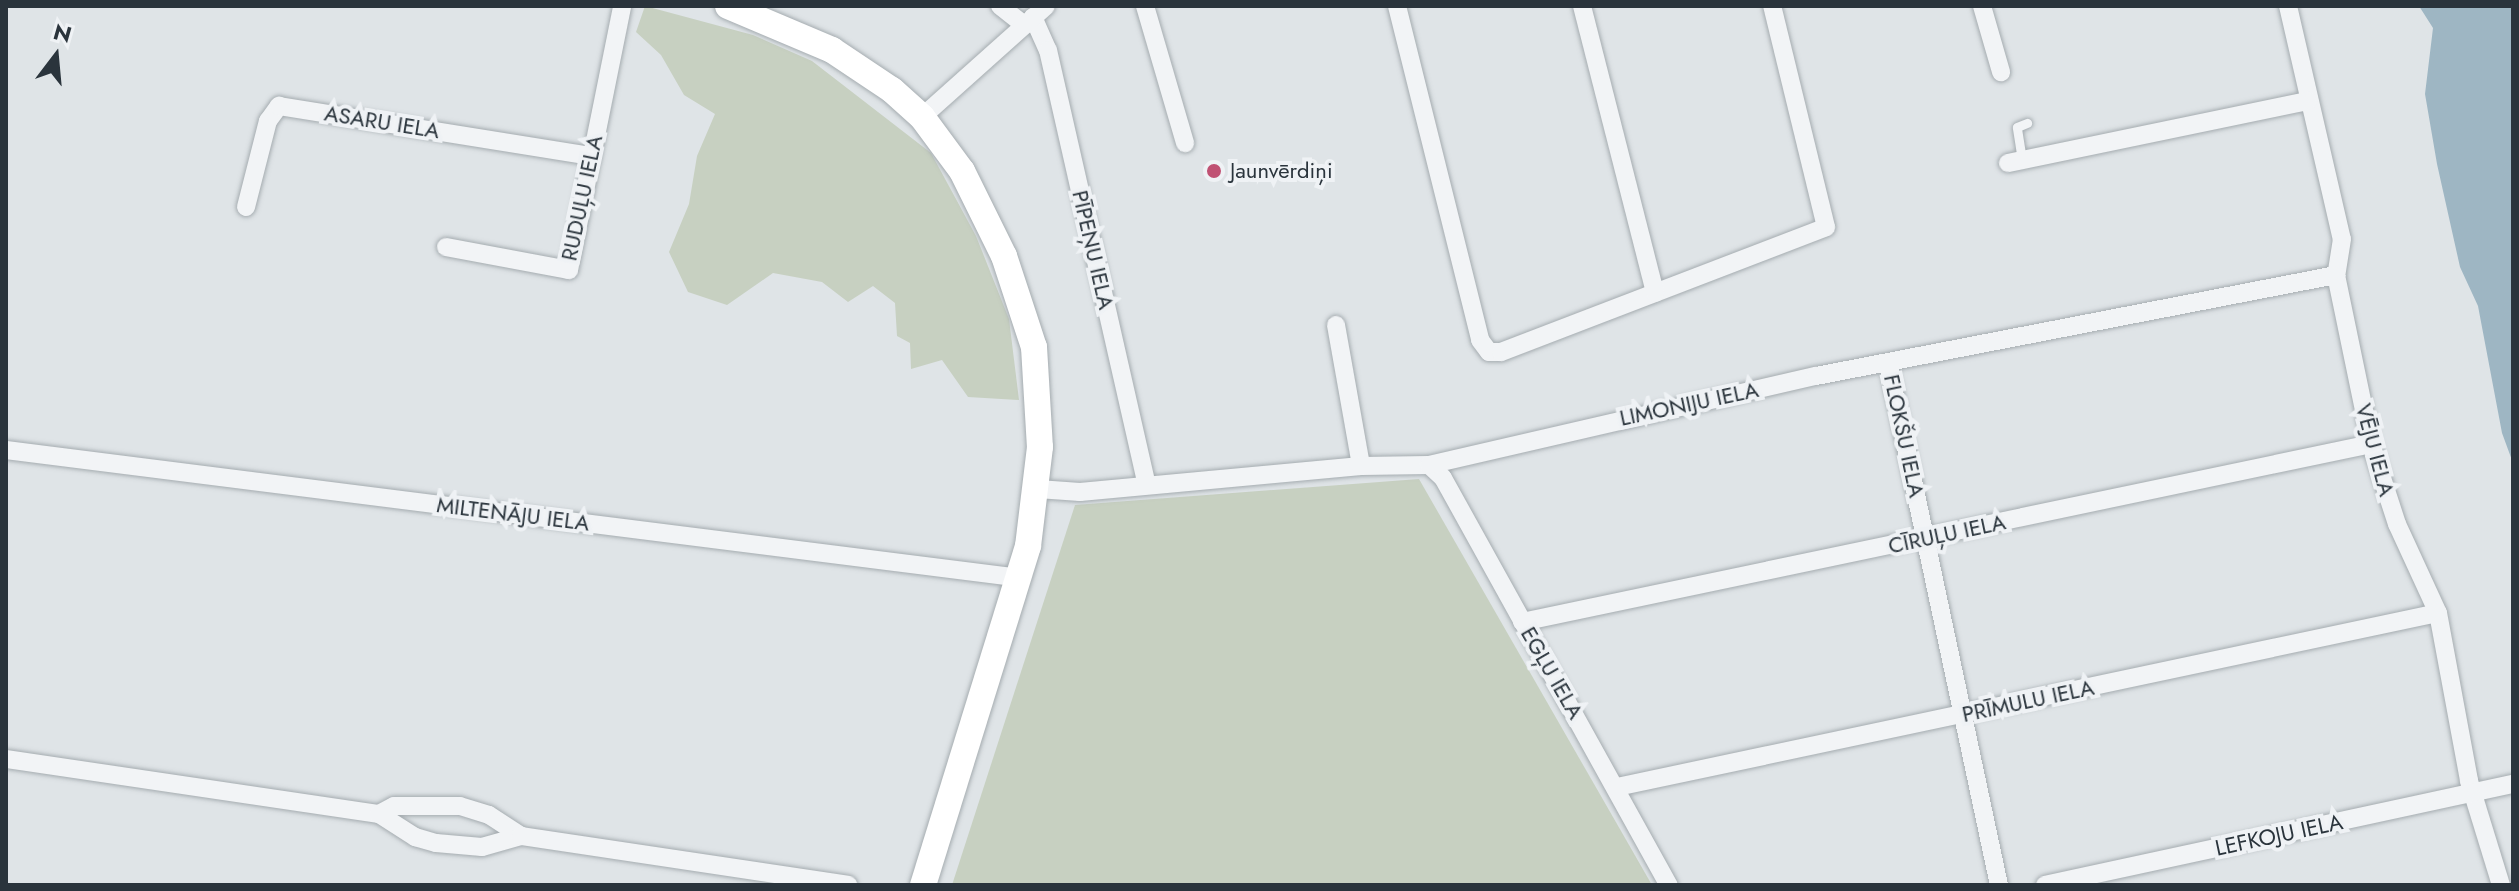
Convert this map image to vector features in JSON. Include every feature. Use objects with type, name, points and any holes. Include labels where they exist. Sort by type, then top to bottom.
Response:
[{"type":"main road","points":[[731,6],[853,62],[922,117],[962,171],[1020,301],[1038,387],[1038,489],[1020,578],[923,885]]},
{"type":"street","name":"RUDUĻU IELA","points":[[446,247],[569,270],[622,6]]},
{"type":"street","points":[[1000,6],[1034,16]]},
{"type":"street","points":[[1145,6],[1185,143]]},
{"type":"street","points":[[1397,6],[1480,340],[1489,352],[1501,352],[1826,227],[1772,6]]},
{"type":"street","points":[[1582,6],[1655,293]]},
{"type":"street","points":[[1982,6],[2001,72]]},
{"type":"street","name":"VĒJU IELA","points":[[2288,6],[2342,239],[2336,275],[2371,444],[2397,524],[2438,613],[2474,792],[2501,885]]},
{"type":"street","points":[[922,117],[1034,16]]},
{"type":"street","name":"PĪPEŅU IELA","points":[[1034,16],[1048,50],[1147,485]]},
{"type":"street","points":[[2015,162],[2308,101]]},
{"type":"street","name":"ASARU IELA","points":[[246,207],[268,121],[279,106],[592,156]]},
{"type":"street","name":"LIMONIJU IELA","points":[[1038,489],[1080,492],[1361,466],[1429,465],[1888,363],[2336,275]]},
{"type":"street","points":[[1336,325],[1361,466]]},
{"type":"street","name":"FLOKŠU IELA","points":[[1888,363],[1999,885]]},
{"type":"street","name":"CĪRUĻU IELA","points":[[1522,622],[2371,444]]},
{"type":"street","name":"MILTENĀJU IELA","points":[[6,450],[1020,578]]},
{"type":"street","name":"EGĻU IELA","points":[[1429,465],[1443,478],[1669,885]]},
{"type":"street","name":"PRĪMULU IELA","points":[[1617,787],[2438,613]]},
{"type":"street","points":[[6,759],[379,814],[415,837],[436,843],[482,847],[521,836],[848,885]]},
{"type":"street","name":"LEFKOJU IELA","points":[[2045,885],[2513,784]]},
{"type":"street","points":[[379,814],[394,806],[460,806],[489,815],[521,836]]},
{"type":"lane","points":[[2015,162],[2017,127],[2027,123]]},
{"type":"green space","points":[[645,6],[753,35],[812,61],[931,153],[976,236],[1009,319],[1019,400],[968,397],[942,360],[911,369],[910,343],[897,336],[895,303],[873,286],[848,302],[822,282],[773,273],[727,305],[688,292],[669,252],[689,204],[697,156],[715,114],[684,95],[661,55],[636,32]]},
{"type":"green space","points":[[1419,479],[1652,885],[952,885],[1075,505]]},
{"type":"water","points":[[2419,6],[2513,6],[2513,463],[2502,433],[2478,306],[2460,267],[2437,164],[2425,94],[2433,28]]},
{"type":"place","name":"Jaunvērdiņi","points":[[1214,171]]}]
